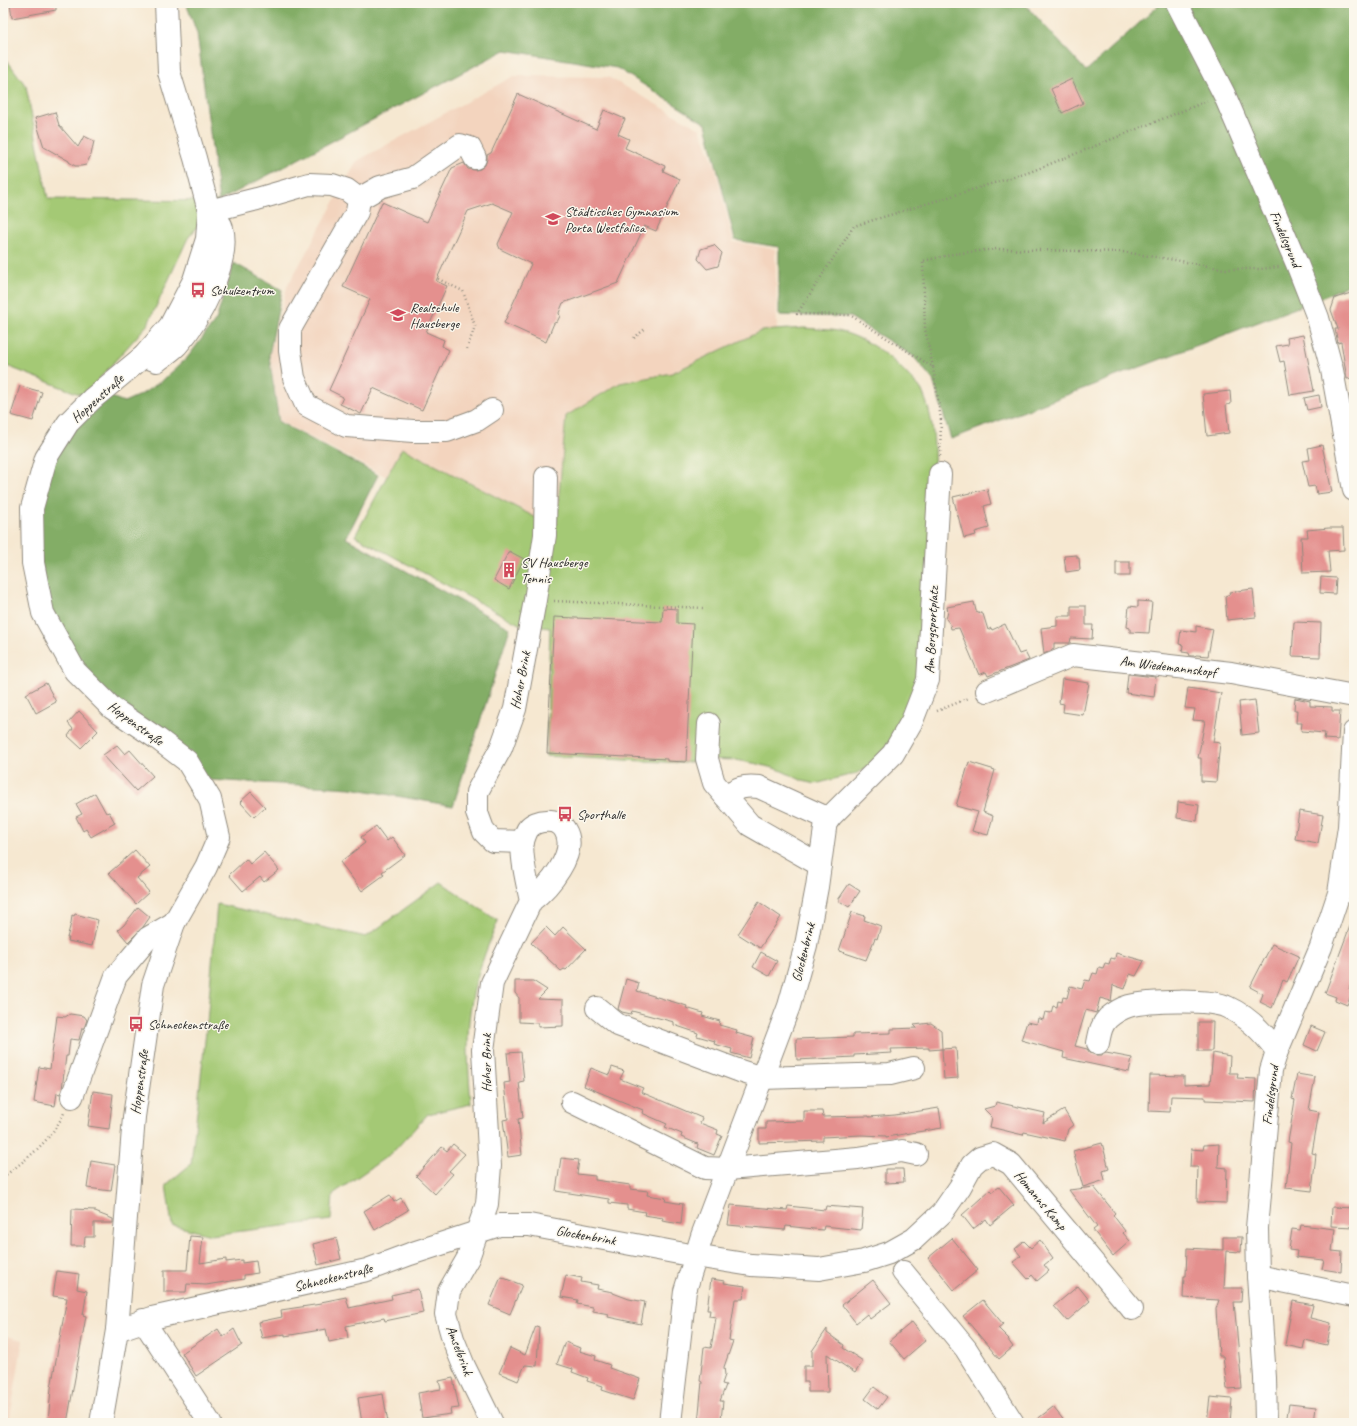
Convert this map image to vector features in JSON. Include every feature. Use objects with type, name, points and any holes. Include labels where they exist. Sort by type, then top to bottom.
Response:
[{"type":"street","name":"Hoppenstraße","points":[[101,1423],[116,1330],[134,1117],[153,985],[174,922],[206,867],[219,837],[210,799],[187,761],[158,739],[112,708],[75,671],[43,613],[33,563],[32,508],[46,458],[68,424],[92,399],[144,356],[170,326],[194,280],[206,239],[209,211],[195,158],[169,72],[166,3]]},
{"type":"street","name":"Findelsgrund","points":[[1177,3],[1224,94],[1297,264],[1318,318],[1332,370],[1354,490]]},
{"type":"street","points":[[359,199],[380,187],[413,178],[460,145],[470,148],[475,158]]},
{"type":"street","points":[[209,211],[309,184],[332,185],[347,190],[359,199]]},
{"type":"street","points":[[359,199],[357,212],[290,329],[290,351],[294,378],[306,405],[346,426],[413,431],[447,431],[477,420],[492,410]]},
{"type":"street","name":"Am Bergsportplatz","points":[[827,820],[892,754],[912,721],[928,680],[940,474]]},
{"type":"street","name":"Hoher Brink","points":[[477,1231],[487,1204],[490,1166],[483,1050],[492,982],[531,902],[542,893],[557,873],[567,855],[569,841],[565,830],[560,823],[550,821],[537,823],[527,830],[523,842],[493,840],[484,832],[477,813],[477,792],[501,748],[515,709],[545,536],[546,477]]},
{"type":"street","name":"Am Wiedemannskopf","points":[[986,691],[1072,655],[1231,673],[1354,696]]},
{"type":"street","points":[[710,724],[707,759],[714,783],[750,824],[820,865]]},
{"type":"street","name":"Findelsgrund","points":[[1266,1423],[1265,1378],[1258,1276],[1257,1228],[1271,1070],[1277,1051],[1321,947],[1339,893],[1349,827],[1354,732]]},
{"type":"street","points":[[725,796],[738,788],[747,786],[759,787],[827,820]]},
{"type":"street","name":"Glockenbrink","points":[[670,1423],[685,1291],[695,1256],[789,1006],[806,945],[817,887],[827,820]]},
{"type":"street","points":[[523,842],[524,862],[531,902]]},
{"type":"street","points":[[72,1097],[116,976],[148,938],[174,922]]},
{"type":"street","points":[[1098,1043],[1101,1027],[1108,1018],[1130,1006],[1169,1002],[1206,1002],[1226,1006],[1239,1014],[1269,1039],[1277,1051]]},
{"type":"street","points":[[597,1008],[618,1025],[762,1078],[890,1074],[914,1068]]},
{"type":"street","points":[[572,1102],[705,1168],[728,1169],[858,1158],[902,1151],[916,1154]]},
{"type":"street","name":"Homanns Kamp","points":[[890,1253],[914,1239],[942,1213],[960,1187],[972,1165],[980,1158],[992,1154],[1011,1164],[1132,1309]]},
{"type":"street","name":"Glockenbrink","points":[[477,1231],[500,1225],[529,1225],[695,1256],[752,1265],[819,1269],[864,1261],[890,1253]]},
{"type":"street","name":"Schneckenstraße","points":[[116,1330],[143,1320],[367,1270],[477,1231]]},
{"type":"street","name":"Amselbrink","points":[[477,1231],[468,1258],[450,1291],[446,1314],[453,1339],[464,1366],[492,1423]]},
{"type":"street","points":[[903,1272],[966,1349],[1013,1423]]},
{"type":"street","points":[[1258,1276],[1354,1296]]},
{"type":"street","points":[[143,1320],[210,1423]]},
{"type":"path","points":[[933,367],[850,315],[797,314],[854,226],[1030,172],[1224,94]]},
{"type":"path","points":[[940,474],[941,420],[933,367],[925,329],[923,261],[953,254],[997,249],[1123,252],[1224,269],[1260,269],[1297,264]]},
{"type":"path","points":[[438,279],[463,291],[475,326],[467,349]]},
{"type":"path","points":[[634,338],[645,329]]},
{"type":"path","points":[[535,600],[704,608]]},
{"type":"path","points":[[912,721],[986,691]]},
{"type":"path","points":[[3,1177],[27,1159],[45,1141],[61,1119],[72,1097]]},
{"type":"shaded area","points":[[514,76],[608,77],[700,129],[715,166],[733,242],[775,249],[777,330],[761,331],[672,373],[620,383],[566,416],[556,528],[402,448],[387,477],[280,421],[270,354],[287,287],[357,161]]},
{"type":"shaded area","points":[[3,1335],[23,1340],[9,1423],[3,1423]]},
{"type":"green space","points":[[186,3],[1024,3],[1086,71],[1158,6],[1156,3],[1354,3],[1354,282],[1319,299],[951,439],[933,380],[913,356],[850,317],[779,315],[779,247],[735,240],[706,124],[617,68],[505,50],[219,201],[197,33]]},
{"type":"green space","points":[[3,55],[26,86],[48,199],[219,201],[188,238],[148,324],[84,396],[7,366],[3,379]]},
{"type":"green space","points":[[234,263],[282,290],[269,355],[279,422],[378,475],[346,538],[510,628],[453,806],[351,788],[209,780],[78,667],[48,616],[35,510],[50,460],[75,426],[109,396],[124,402],[142,394],[163,380],[187,358],[216,320]]},
{"type":"green space","points":[[804,328],[841,332],[852,335],[872,345],[890,358],[919,386],[929,411],[933,432],[934,464],[923,680],[911,719],[873,763],[857,773],[815,784],[803,781],[780,770],[736,760],[707,759],[684,763],[546,756],[550,628],[519,624],[355,536],[402,448],[556,528],[566,416],[620,383],[672,373],[761,331]]},
{"type":"green space","points":[[441,882],[498,921],[477,977],[470,1012],[468,1046],[471,1104],[428,1114],[392,1153],[333,1194],[331,1220],[211,1235],[172,1225],[166,1185],[191,1164],[207,1023],[217,904],[366,937]]},
{"type":"building","points":[[10,3],[56,3],[56,10],[12,18]]},
{"type":"building","points":[[1072,79],[1083,103],[1062,113],[1051,89]]},
{"type":"building","points":[[518,94],[596,129],[604,110],[625,119],[618,134],[629,139],[625,148],[665,166],[663,171],[680,179],[656,231],[644,226],[618,283],[563,303],[559,313],[560,316],[557,322],[554,323],[546,342],[504,323],[531,264],[500,249],[498,244],[513,212],[492,203],[468,211],[436,281],[447,286],[426,332],[444,340],[442,346],[449,350],[422,410],[373,388],[361,414],[340,404],[343,397],[329,390],[370,299],[343,287],[382,202],[427,222],[452,168],[464,163],[468,169],[475,170],[480,169],[485,165],[487,155],[491,153]]},
{"type":"building","points":[[55,112],[59,125],[78,147],[84,136],[94,141],[91,155],[86,165],[75,166],[44,147],[35,118]]},
{"type":"building","points":[[714,245],[722,253],[718,266],[707,269],[698,259],[701,249]]},
{"type":"building","points":[[1354,292],[1354,378],[1347,379],[1341,342],[1338,343],[1335,329],[1338,329],[1331,310],[1335,298]]},
{"type":"building","points":[[1303,335],[1314,391],[1290,395],[1284,361],[1280,362],[1276,346],[1288,344],[1287,338]]},
{"type":"building","points":[[20,386],[42,392],[33,421],[11,415]]},
{"type":"building","points":[[1230,391],[1231,404],[1226,405],[1229,433],[1207,436],[1203,394]]},
{"type":"building","points":[[1319,395],[1321,407],[1307,410],[1304,398]]},
{"type":"building","points":[[1322,445],[1332,492],[1317,494],[1315,486],[1308,487],[1302,461],[1310,460],[1308,448]]},
{"type":"building","points":[[987,489],[991,504],[984,506],[989,528],[975,532],[976,535],[964,538],[953,497]]},
{"type":"building","points":[[1343,528],[1344,550],[1328,551],[1330,572],[1303,573],[1301,537],[1308,537],[1307,530]]},
{"type":"building","name":"SV Hausberge Tennis","points":[[509,551],[524,559],[509,589],[494,580]]},
{"type":"building","points":[[1077,555],[1077,558],[1079,558],[1080,570],[1066,572],[1064,556]]},
{"type":"building","points":[[1116,562],[1130,562],[1130,576],[1116,576]]},
{"type":"building","points":[[1321,577],[1336,578],[1335,594],[1320,593]]},
{"type":"building","points":[[1253,589],[1256,617],[1227,620],[1225,596],[1230,594],[1229,592]]},
{"type":"building","points":[[1138,601],[1152,602],[1149,633],[1130,632],[1130,628],[1127,627],[1129,606],[1138,607]]},
{"type":"building","points":[[974,602],[976,611],[983,614],[988,630],[991,628],[992,630],[1005,624],[1019,654],[1025,652],[1029,660],[988,676],[986,672],[979,675],[959,628],[951,629],[950,624],[946,619],[948,612],[947,607]]},
{"type":"building","points":[[1071,606],[1086,606],[1086,625],[1093,625],[1092,639],[1071,638],[1070,643],[1054,643],[1054,649],[1044,654],[1041,628],[1057,626],[1057,616],[1071,616]]},
{"type":"building","points":[[663,608],[677,609],[677,623],[693,624],[686,762],[667,761],[667,759],[547,753],[554,617],[662,622]]},
{"type":"building","points":[[1294,622],[1321,623],[1320,657],[1292,656]]},
{"type":"building","points":[[1196,626],[1213,629],[1208,656],[1190,656],[1189,653],[1182,652],[1183,645],[1179,644],[1181,630],[1196,632]]},
{"type":"building","points":[[1128,674],[1156,677],[1154,697],[1126,693]]},
{"type":"building","points":[[1062,679],[1089,683],[1083,715],[1063,712],[1064,704],[1059,703]]},
{"type":"building","points":[[46,683],[56,702],[36,713],[26,694]]},
{"type":"building","points":[[1188,688],[1221,693],[1213,742],[1220,743],[1216,782],[1201,781],[1201,758],[1198,758],[1205,721],[1193,720],[1195,709],[1185,708]]},
{"type":"building","points":[[1295,698],[1310,701],[1310,706],[1332,707],[1332,711],[1340,711],[1338,740],[1324,739],[1325,733],[1301,731],[1302,723],[1296,723],[1297,710],[1294,710]]},
{"type":"building","points":[[1255,700],[1259,733],[1242,735],[1239,702]]},
{"type":"building","points":[[79,711],[98,731],[81,748],[68,736],[73,729],[68,723]]},
{"type":"building","points":[[117,745],[125,754],[130,750],[153,776],[136,791],[103,755]]},
{"type":"building","points":[[969,762],[995,770],[983,812],[993,816],[988,835],[972,831],[978,812],[956,806]]},
{"type":"building","points":[[251,792],[265,807],[254,817],[240,802]]},
{"type":"building","points":[[95,793],[106,813],[109,812],[115,823],[91,837],[86,829],[83,831],[76,817],[82,814],[76,804]]},
{"type":"building","points":[[1178,802],[1199,805],[1197,821],[1177,818]]},
{"type":"building","points":[[1299,811],[1323,815],[1318,843],[1295,839]]},
{"type":"building","points":[[376,826],[387,841],[392,837],[405,855],[382,872],[384,875],[362,891],[340,862],[365,843],[361,837]]},
{"type":"building","points":[[135,850],[150,867],[137,878],[149,892],[136,904],[109,873]]},
{"type":"building","points":[[264,852],[279,870],[264,882],[260,877],[243,891],[229,875],[246,859],[250,864]]},
{"type":"building","points":[[849,884],[860,891],[849,907],[838,900]]},
{"type":"building","points":[[759,902],[781,917],[760,948],[738,934]]},
{"type":"building","points":[[138,907],[150,917],[143,927],[128,942],[118,930],[124,925]]},
{"type":"building","points":[[852,912],[865,916],[864,920],[881,926],[877,939],[875,938],[866,960],[839,951]]},
{"type":"building","points":[[75,914],[98,920],[92,946],[68,941],[69,938],[67,938],[72,915],[74,916]]},
{"type":"building","points":[[1353,918],[1354,974],[1349,989],[1353,991],[1347,1005],[1335,1000],[1336,997],[1325,993]]},
{"type":"building","points":[[546,927],[555,936],[563,927],[586,949],[566,970],[564,969],[561,971],[531,943]]},
{"type":"building","points":[[1272,944],[1299,956],[1287,982],[1283,980],[1272,1008],[1260,1002],[1263,994],[1250,987]]},
{"type":"building","points":[[761,952],[777,961],[769,976],[753,967]]},
{"type":"building","points":[[1116,953],[1144,961],[1136,976],[1130,974],[1125,989],[1113,985],[1111,1001],[1100,998],[1096,1013],[1086,1010],[1075,1046],[1087,1049],[1090,1053],[1095,1055],[1102,1055],[1106,1053],[1132,1058],[1129,1072],[1063,1058],[1064,1052],[1021,1040],[1027,1022],[1037,1024],[1038,1018],[1043,1020],[1045,1012],[1051,1013],[1053,1006],[1057,1007],[1058,1001],[1062,1002],[1063,997],[1067,998],[1070,986],[1082,989],[1085,980],[1090,981],[1093,973],[1097,974],[1099,967],[1103,968],[1105,963],[1109,964],[1111,958],[1115,959]]},
{"type":"building","points":[[626,979],[639,983],[637,991],[687,1006],[686,1008],[703,1013],[702,1016],[720,1021],[719,1025],[737,1030],[736,1033],[754,1038],[749,1058],[731,1053],[732,1049],[714,1044],[715,1041],[697,1036],[698,1033],[674,1025],[674,1022],[632,1011],[631,1014],[622,1012],[618,1009]]},
{"type":"building","points":[[515,981],[533,981],[547,990],[538,999],[563,1000],[563,1026],[538,1027],[538,1023],[519,1022],[519,998],[515,993]]},
{"type":"building","points":[[70,1014],[84,1016],[87,1020],[84,1028],[82,1028],[79,1040],[70,1039],[60,1094],[57,1093],[55,1106],[34,1102],[39,1067],[50,1069],[57,1016],[65,1017]]},
{"type":"building","points":[[1198,1022],[1213,1022],[1212,1051],[1198,1051]]},
{"type":"building","points":[[931,1023],[941,1030],[942,1049],[891,1049],[892,1053],[797,1060],[796,1039],[853,1037],[853,1034],[891,1033],[891,1029],[917,1028],[914,1025]]},
{"type":"building","points":[[1311,1026],[1325,1032],[1317,1051],[1304,1045]]},
{"type":"building","points":[[956,1048],[958,1078],[944,1079],[942,1049]]},
{"type":"building","points":[[521,1052],[524,1081],[519,1082],[523,1118],[518,1119],[522,1155],[508,1157],[503,1120],[508,1119],[504,1083],[510,1082],[507,1053]]},
{"type":"building","points":[[1213,1053],[1230,1056],[1229,1073],[1238,1073],[1237,1078],[1256,1079],[1255,1102],[1205,1100],[1205,1097],[1171,1096],[1170,1112],[1149,1111],[1150,1075],[1184,1076],[1184,1085],[1210,1084]]},
{"type":"building","points":[[612,1067],[624,1071],[620,1079],[643,1088],[641,1092],[702,1118],[700,1123],[718,1130],[717,1134],[722,1136],[714,1155],[697,1148],[698,1144],[681,1137],[682,1134],[665,1127],[667,1124],[642,1113],[643,1110],[584,1086],[591,1068],[609,1075]]},
{"type":"building","points":[[1297,1074],[1315,1077],[1309,1110],[1319,1112],[1312,1153],[1316,1154],[1312,1191],[1286,1188],[1291,1143],[1288,1142],[1295,1100],[1292,1099]]},
{"type":"building","points":[[93,1091],[113,1094],[109,1129],[88,1126]]},
{"type":"building","points":[[996,1102],[1045,1113],[1043,1123],[1064,1110],[1073,1125],[1068,1129],[1065,1141],[1024,1132],[1023,1135],[990,1127],[992,1117],[984,1109],[995,1106]]},
{"type":"building","points":[[939,1108],[942,1128],[886,1137],[861,1135],[823,1137],[823,1141],[759,1143],[759,1129],[766,1129],[766,1122],[804,1121],[804,1111],[822,1111],[823,1117],[869,1117],[895,1115]]},
{"type":"building","points":[[1102,1143],[1109,1169],[1103,1171],[1105,1180],[1083,1187],[1073,1151]]},
{"type":"building","points":[[453,1144],[465,1154],[449,1171],[453,1174],[435,1194],[416,1176],[442,1147],[447,1151]]},
{"type":"building","points":[[1219,1144],[1218,1167],[1227,1168],[1226,1203],[1197,1202],[1198,1167],[1190,1167],[1191,1149],[1203,1150],[1204,1145]]},
{"type":"building","points":[[561,1158],[579,1160],[577,1174],[595,1176],[595,1180],[630,1185],[630,1189],[648,1191],[647,1195],[666,1198],[665,1201],[683,1204],[681,1224],[662,1221],[663,1218],[644,1215],[645,1212],[627,1209],[627,1205],[609,1203],[609,1199],[556,1191]]},
{"type":"building","points":[[91,1161],[115,1165],[111,1191],[87,1188]]},
{"type":"building","points":[[885,1169],[903,1169],[904,1182],[885,1183]]},
{"type":"building","points":[[999,1187],[1014,1205],[990,1225],[986,1219],[973,1229],[962,1215],[990,1190],[992,1192]]},
{"type":"building","points":[[1094,1187],[1115,1213],[1113,1215],[1125,1231],[1123,1233],[1130,1241],[1113,1256],[1093,1230],[1097,1227],[1069,1190]]},
{"type":"building","points":[[390,1195],[394,1202],[401,1198],[408,1210],[375,1230],[364,1211]]},
{"type":"building","points":[[731,1205],[787,1210],[788,1206],[825,1210],[826,1206],[863,1209],[861,1230],[824,1226],[823,1230],[786,1226],[785,1230],[728,1225]]},
{"type":"building","points":[[1332,1207],[1354,1208],[1354,1227],[1331,1226]]},
{"type":"building","points":[[72,1209],[95,1210],[95,1212],[113,1219],[113,1223],[94,1223],[94,1237],[85,1237],[84,1246],[71,1246]]},
{"type":"building","points":[[1301,1225],[1335,1229],[1332,1251],[1342,1252],[1341,1272],[1322,1269],[1324,1260],[1296,1257],[1297,1251],[1289,1250],[1292,1229],[1300,1230]]},
{"type":"building","points":[[190,1236],[203,1237],[200,1263],[226,1259],[226,1262],[242,1260],[242,1263],[256,1261],[258,1273],[244,1275],[244,1279],[206,1285],[187,1284],[186,1292],[164,1292],[164,1270],[187,1270]]},
{"type":"building","points":[[1223,1237],[1242,1237],[1241,1252],[1226,1251],[1224,1288],[1242,1288],[1241,1302],[1234,1302],[1242,1388],[1227,1389],[1223,1356],[1219,1356],[1216,1309],[1219,1300],[1183,1298],[1184,1276],[1186,1276],[1187,1248],[1223,1250]]},
{"type":"building","points":[[336,1238],[341,1259],[318,1265],[313,1244]]},
{"type":"building","points":[[952,1238],[978,1270],[954,1290],[928,1258]]},
{"type":"building","points":[[1040,1240],[1053,1258],[1044,1265],[1049,1271],[1037,1281],[1032,1275],[1028,1279],[1013,1262],[1021,1256],[1015,1249],[1024,1241],[1031,1248]]},
{"type":"building","points":[[57,1271],[79,1274],[77,1289],[87,1291],[83,1315],[86,1316],[67,1423],[48,1423],[51,1388],[67,1298],[53,1296]]},
{"type":"building","points":[[566,1275],[582,1278],[581,1282],[598,1285],[597,1289],[613,1292],[629,1299],[645,1302],[641,1324],[608,1317],[609,1314],[593,1311],[593,1307],[577,1304],[578,1300],[561,1297]]},
{"type":"building","points":[[501,1277],[522,1285],[510,1314],[489,1305]]},
{"type":"building","points":[[711,1279],[725,1281],[724,1283],[745,1286],[743,1299],[735,1299],[729,1340],[733,1341],[724,1367],[725,1375],[722,1384],[726,1385],[720,1401],[723,1401],[721,1420],[718,1419],[718,1423],[698,1423],[702,1382],[700,1381],[704,1347],[711,1348],[716,1317],[709,1316],[710,1310],[707,1310]]},
{"type":"building","points":[[873,1280],[891,1303],[870,1319],[867,1314],[856,1323],[842,1305]]},
{"type":"building","points":[[1078,1286],[1090,1301],[1067,1321],[1054,1306]]},
{"type":"building","points":[[418,1289],[423,1313],[385,1321],[384,1318],[346,1326],[348,1338],[329,1342],[326,1329],[285,1336],[285,1334],[262,1338],[258,1322],[282,1317],[281,1310],[321,1304],[321,1302],[346,1297],[349,1308],[392,1299],[391,1295]]},
{"type":"building","points":[[983,1300],[1003,1324],[998,1328],[1009,1339],[1008,1340],[1013,1347],[999,1359],[963,1316]]},
{"type":"building","points":[[1293,1301],[1313,1305],[1310,1318],[1331,1323],[1327,1345],[1305,1340],[1303,1349],[1285,1345]]},
{"type":"building","points":[[912,1322],[926,1340],[904,1359],[889,1341]]},
{"type":"building","points":[[536,1326],[539,1327],[537,1366],[525,1365],[518,1381],[499,1373],[510,1348],[525,1355]]},
{"type":"building","points":[[218,1329],[223,1337],[234,1329],[242,1345],[196,1376],[182,1353]]},
{"type":"building","points":[[827,1329],[827,1333],[844,1345],[843,1348],[863,1361],[855,1373],[827,1354],[828,1392],[808,1392],[808,1382],[804,1382],[804,1366],[812,1366],[812,1351]]},
{"type":"building","points":[[565,1342],[580,1348],[579,1351],[596,1356],[595,1360],[610,1365],[609,1368],[640,1379],[633,1400],[602,1390],[603,1386],[587,1381],[588,1378],[572,1372],[573,1369],[557,1364]]},
{"type":"building","points":[[453,1378],[459,1408],[450,1409],[451,1414],[422,1418],[418,1393],[441,1389],[439,1381]]},
{"type":"building","points":[[874,1387],[887,1397],[878,1409],[865,1399]]},
{"type":"building","points":[[383,1394],[388,1423],[362,1423],[358,1398]]},
{"type":"building","points":[[1210,1397],[1232,1399],[1230,1423],[1207,1423]]},
{"type":"building","points":[[1289,1404],[1316,1407],[1314,1423],[1286,1423]]},
{"type":"building","points":[[1053,1407],[1066,1423],[1032,1423]]},
{"type":"place","name":"Städtisches Gymnasium Porta Westfalica","points":[[553,219]]},
{"type":"place","name":"Schulzentrum","points":[[198,290]]},
{"type":"place","name":"Realschule Hausberge","points":[[398,315]]},
{"type":"place","name":"SV Hausberge Tennis","points":[[509,570]]},
{"type":"place","name":"Sporthalle","points":[[565,814]]},
{"type":"place","name":"Schneckenstraße","points":[[136,1024]]}]
